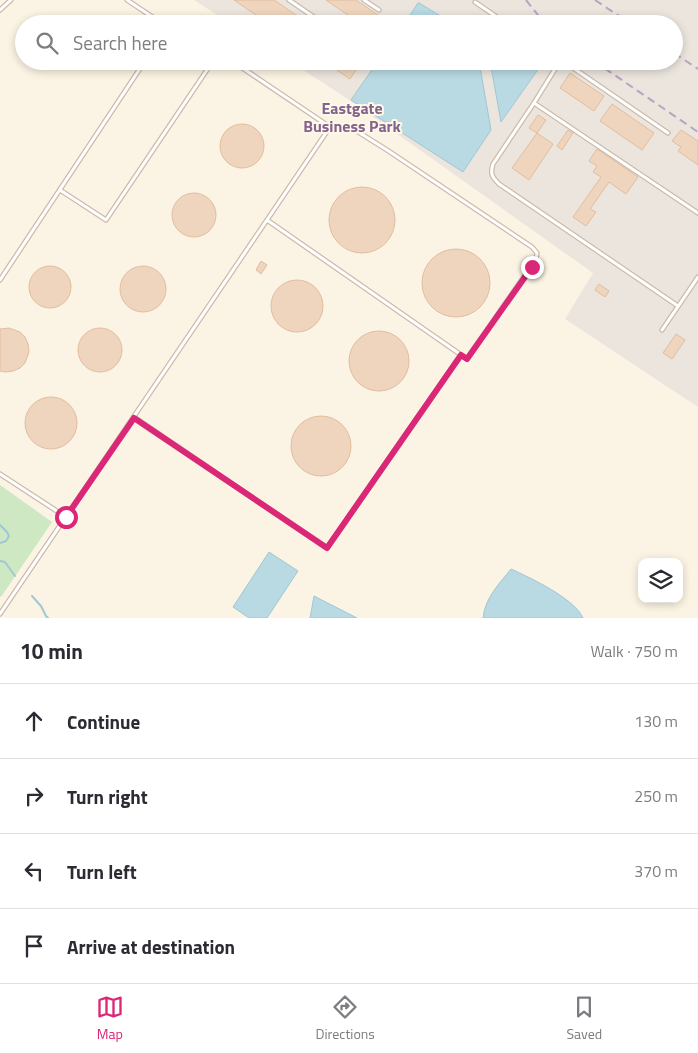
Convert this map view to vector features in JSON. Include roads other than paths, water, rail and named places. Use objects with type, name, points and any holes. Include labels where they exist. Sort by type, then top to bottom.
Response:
[{"type":"lane","points":[[0,10],[11,0]]},
{"type":"lane","points":[[127,0],[150,15]]},
{"type":"lane","points":[[289,0],[311,15]]},
{"type":"lane","points":[[364,0],[379,10]]},
{"type":"lane","points":[[475,2],[494,15]]},
{"type":"lane","points":[[0,280],[138,70]]},
{"type":"lane","points":[[60,190],[106,220],[207,70]]},
{"type":"lane","points":[[245,70],[330,127],[355,130],[537,252],[532,267],[467,359],[267,220]]},
{"type":"lane","points":[[555,70],[493,164],[492,177],[499,184],[678,306]]},
{"type":"lane","points":[[574,70],[668,133]]},
{"type":"lane","points":[[534,104],[698,213]]},
{"type":"lane","points":[[0,614],[330,127]]},
{"type":"lane","points":[[662,330],[698,277]]},
{"type":"lane","points":[[134,418],[327,548],[461,355]]},
{"type":"lane","points":[[0,474],[66,517]]},
{"type":"water","points":[[419,3],[439,15],[410,15]]},
{"type":"water","points":[[372,70],[481,70],[491,130],[463,172],[351,100]]},
{"type":"water","points":[[492,70],[538,70],[501,122]]},
{"type":"water","points":[[269,552],[298,571],[267,618],[249,618],[233,607]]},
{"type":"water","points":[[511,569],[540,583],[562,597],[583,618],[483,618],[490,598]]},
{"type":"water","points":[[314,596],[357,618],[310,618]]},
{"type":"waterway","points":[[0,525],[9,536],[6,541],[0,543]]},
{"type":"waterway","points":[[0,561],[5,562],[15,576]]},
{"type":"waterway","points":[[32,596],[48,618]]},
{"type":"railway","points":[[526,0],[538,15]]},
{"type":"railway","points":[[595,0],[618,15]]},
{"type":"railway","points":[[683,59],[698,69]]},
{"type":"railway","points":[[607,70],[698,132]]},
{"type":"district","name":"Eastgate Business Park","points":[[352,117]]}]
